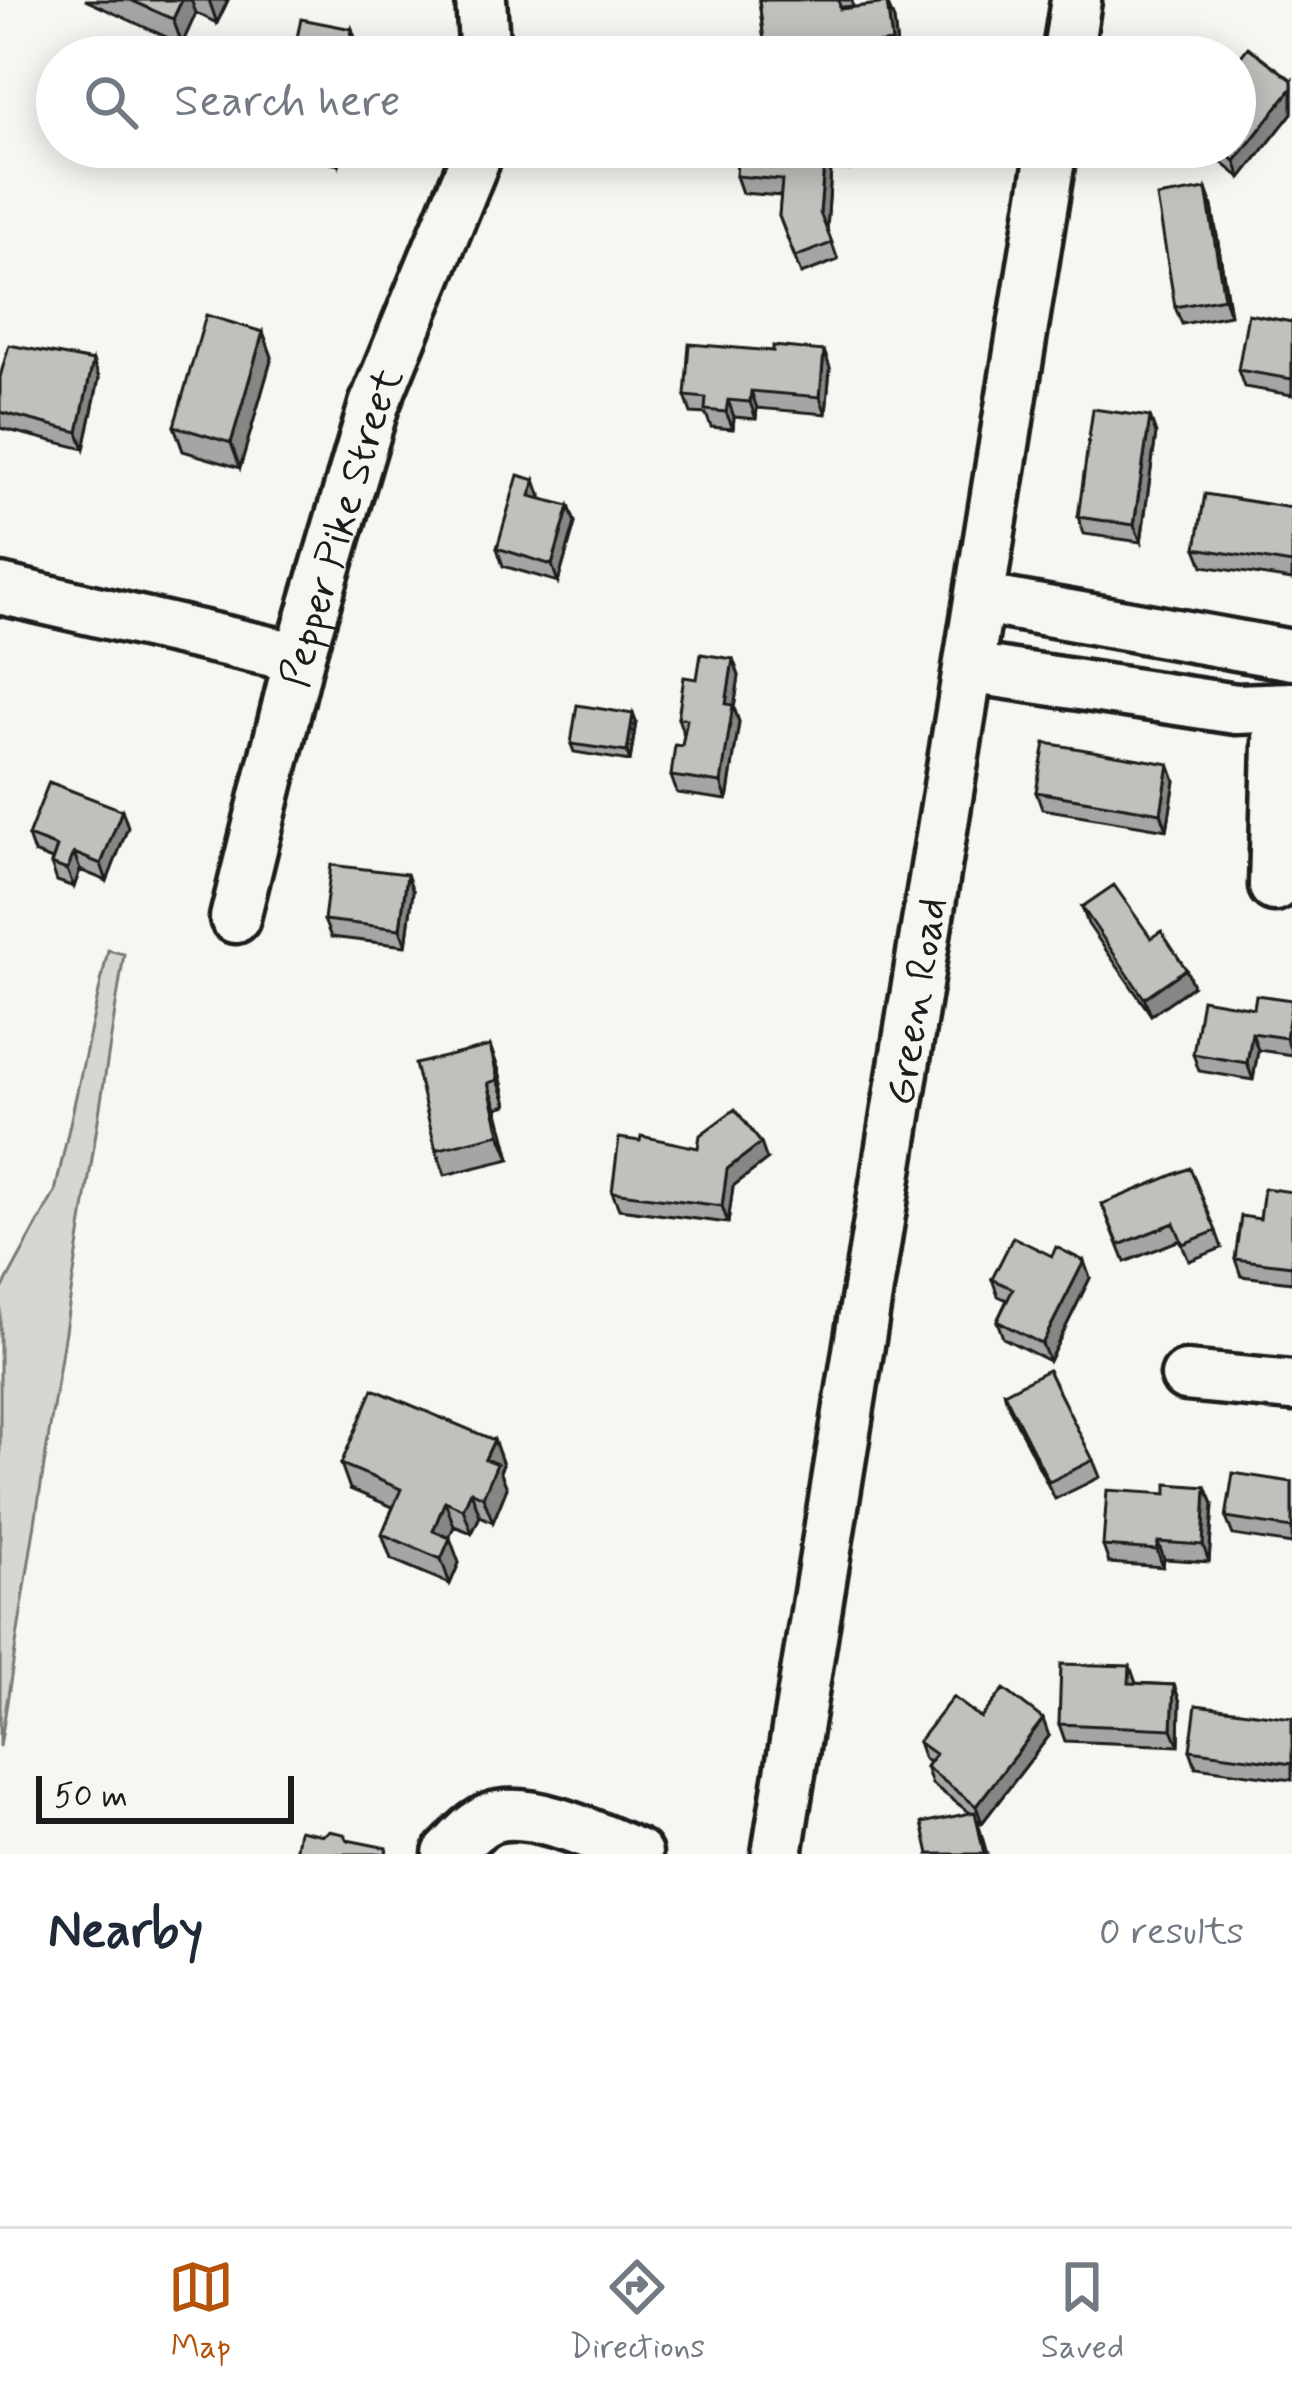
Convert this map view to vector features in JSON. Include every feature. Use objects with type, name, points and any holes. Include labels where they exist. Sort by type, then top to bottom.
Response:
[{"type":"street","points":[[481,0],[484,36]]},
{"type":"street","points":[[1070,36],[1076,0]]},
{"type":"street","name":"Pepper Pike Street","points":[[236,918],[298,658],[374,405],[471,168]]},
{"type":"street","name":"Green Road","points":[[777,1854],[1049,168]]},
{"type":"street","points":[[0,589],[298,658]]},
{"type":"street","points":[[980,598],[1292,655]]},
{"type":"street","points":[[969,668],[1236,709],[1286,708],[1274,886]]},
{"type":"street","points":[[1186,1376],[1292,1386]]},
{"type":"street","points":[[448,1854],[471,1830],[492,1818],[514,1815],[552,1822],[637,1854]]},
{"type":"shaded area","points":[[108,950],[124,954],[0,1747],[0,1293],[55,1192]]},
{"type":"building","points":[[130,0],[182,0],[173,19]]},
{"type":"building","points":[[759,0],[839,0],[840,9],[887,3],[891,36],[763,36]]},
{"type":"building","points":[[301,19],[352,29],[351,36],[297,36]]},
{"type":"building","points":[[1256,53],[1292,80],[1292,88],[1256,134]]},
{"type":"building","points":[[737,168],[824,168],[820,213],[832,243],[795,257],[779,216],[782,180],[736,176]]},
{"type":"building","points":[[1206,189],[1224,298],[1175,307],[1157,197]]},
{"type":"building","points":[[1248,314],[1292,322],[1292,379],[1238,370]]},
{"type":"building","points":[[206,315],[263,332],[231,443],[174,426]]},
{"type":"building","points":[[689,344],[824,351],[820,397],[751,391],[750,402],[728,400],[726,412],[705,410],[706,398],[685,396]]},
{"type":"building","points":[[9,345],[93,361],[78,432],[0,412],[0,377]]},
{"type":"building","points":[[1093,409],[1150,417],[1134,525],[1078,517]]},
{"type":"building","points":[[518,475],[535,480],[530,496],[569,506],[552,565],[497,548]]},
{"type":"building","points":[[1205,494],[1292,508],[1292,564],[1196,548]]},
{"type":"building","points":[[701,654],[733,659],[726,704],[733,705],[721,783],[671,776],[675,745],[682,746],[687,719],[678,718],[684,677],[697,679]]},
{"type":"building","points":[[577,705],[633,714],[627,752],[571,744]]},
{"type":"building","points":[[1045,743],[1169,764],[1161,813],[1036,792]]},
{"type":"building","points":[[49,782],[122,810],[101,864],[74,853],[67,870],[51,864],[57,847],[28,836]]},
{"type":"building","points":[[331,865],[407,874],[400,929],[324,920]]},
{"type":"building","points":[[1114,885],[1151,938],[1161,931],[1186,969],[1144,998],[1082,907]]},
{"type":"building","points":[[1256,995],[1292,1000],[1286,1038],[1252,1033],[1247,1063],[1193,1054],[1202,999],[1254,1008]]},
{"type":"building","points":[[490,1046],[498,1080],[488,1083],[500,1134],[436,1150],[415,1064]]},
{"type":"building","points":[[735,1109],[761,1143],[727,1169],[722,1206],[612,1192],[619,1138],[640,1141],[641,1136],[698,1148],[700,1135]]},
{"type":"building","points":[[1190,1168],[1216,1231],[1183,1244],[1174,1223],[1119,1245],[1102,1204]]},
{"type":"building","points":[[1264,1188],[1292,1192],[1292,1266],[1235,1259],[1241,1216],[1260,1219]]},
{"type":"building","points":[[1013,1237],[1052,1256],[1056,1247],[1084,1261],[1042,1344],[997,1321],[1013,1289],[992,1279]]},
{"type":"building","points":[[1048,1370],[1093,1460],[1049,1482],[1004,1393]]},
{"type":"building","points":[[373,1389],[494,1440],[485,1459],[497,1464],[483,1497],[471,1491],[463,1509],[445,1501],[433,1531],[450,1538],[441,1559],[382,1534],[401,1489],[341,1464]]},
{"type":"building","points":[[1233,1473],[1292,1482],[1292,1528],[1226,1518]]},
{"type":"building","points":[[1167,1484],[1206,1487],[1203,1545],[1158,1542],[1157,1550],[1103,1546],[1107,1490],[1167,1494]]},
{"type":"building","points":[[1061,1664],[1130,1666],[1129,1683],[1174,1685],[1172,1729],[1059,1724]]},
{"type":"building","points":[[1004,1689],[1043,1719],[976,1806],[926,1767],[935,1754],[918,1742],[953,1697],[981,1718]]},
{"type":"building","points":[[1196,1705],[1292,1718],[1292,1764],[1190,1750]]},
{"type":"building","points":[[975,1812],[984,1854],[929,1854],[922,1823]]},
{"type":"building","points":[[299,1830],[344,1834],[347,1840],[387,1848],[386,1854],[295,1854]]}]
